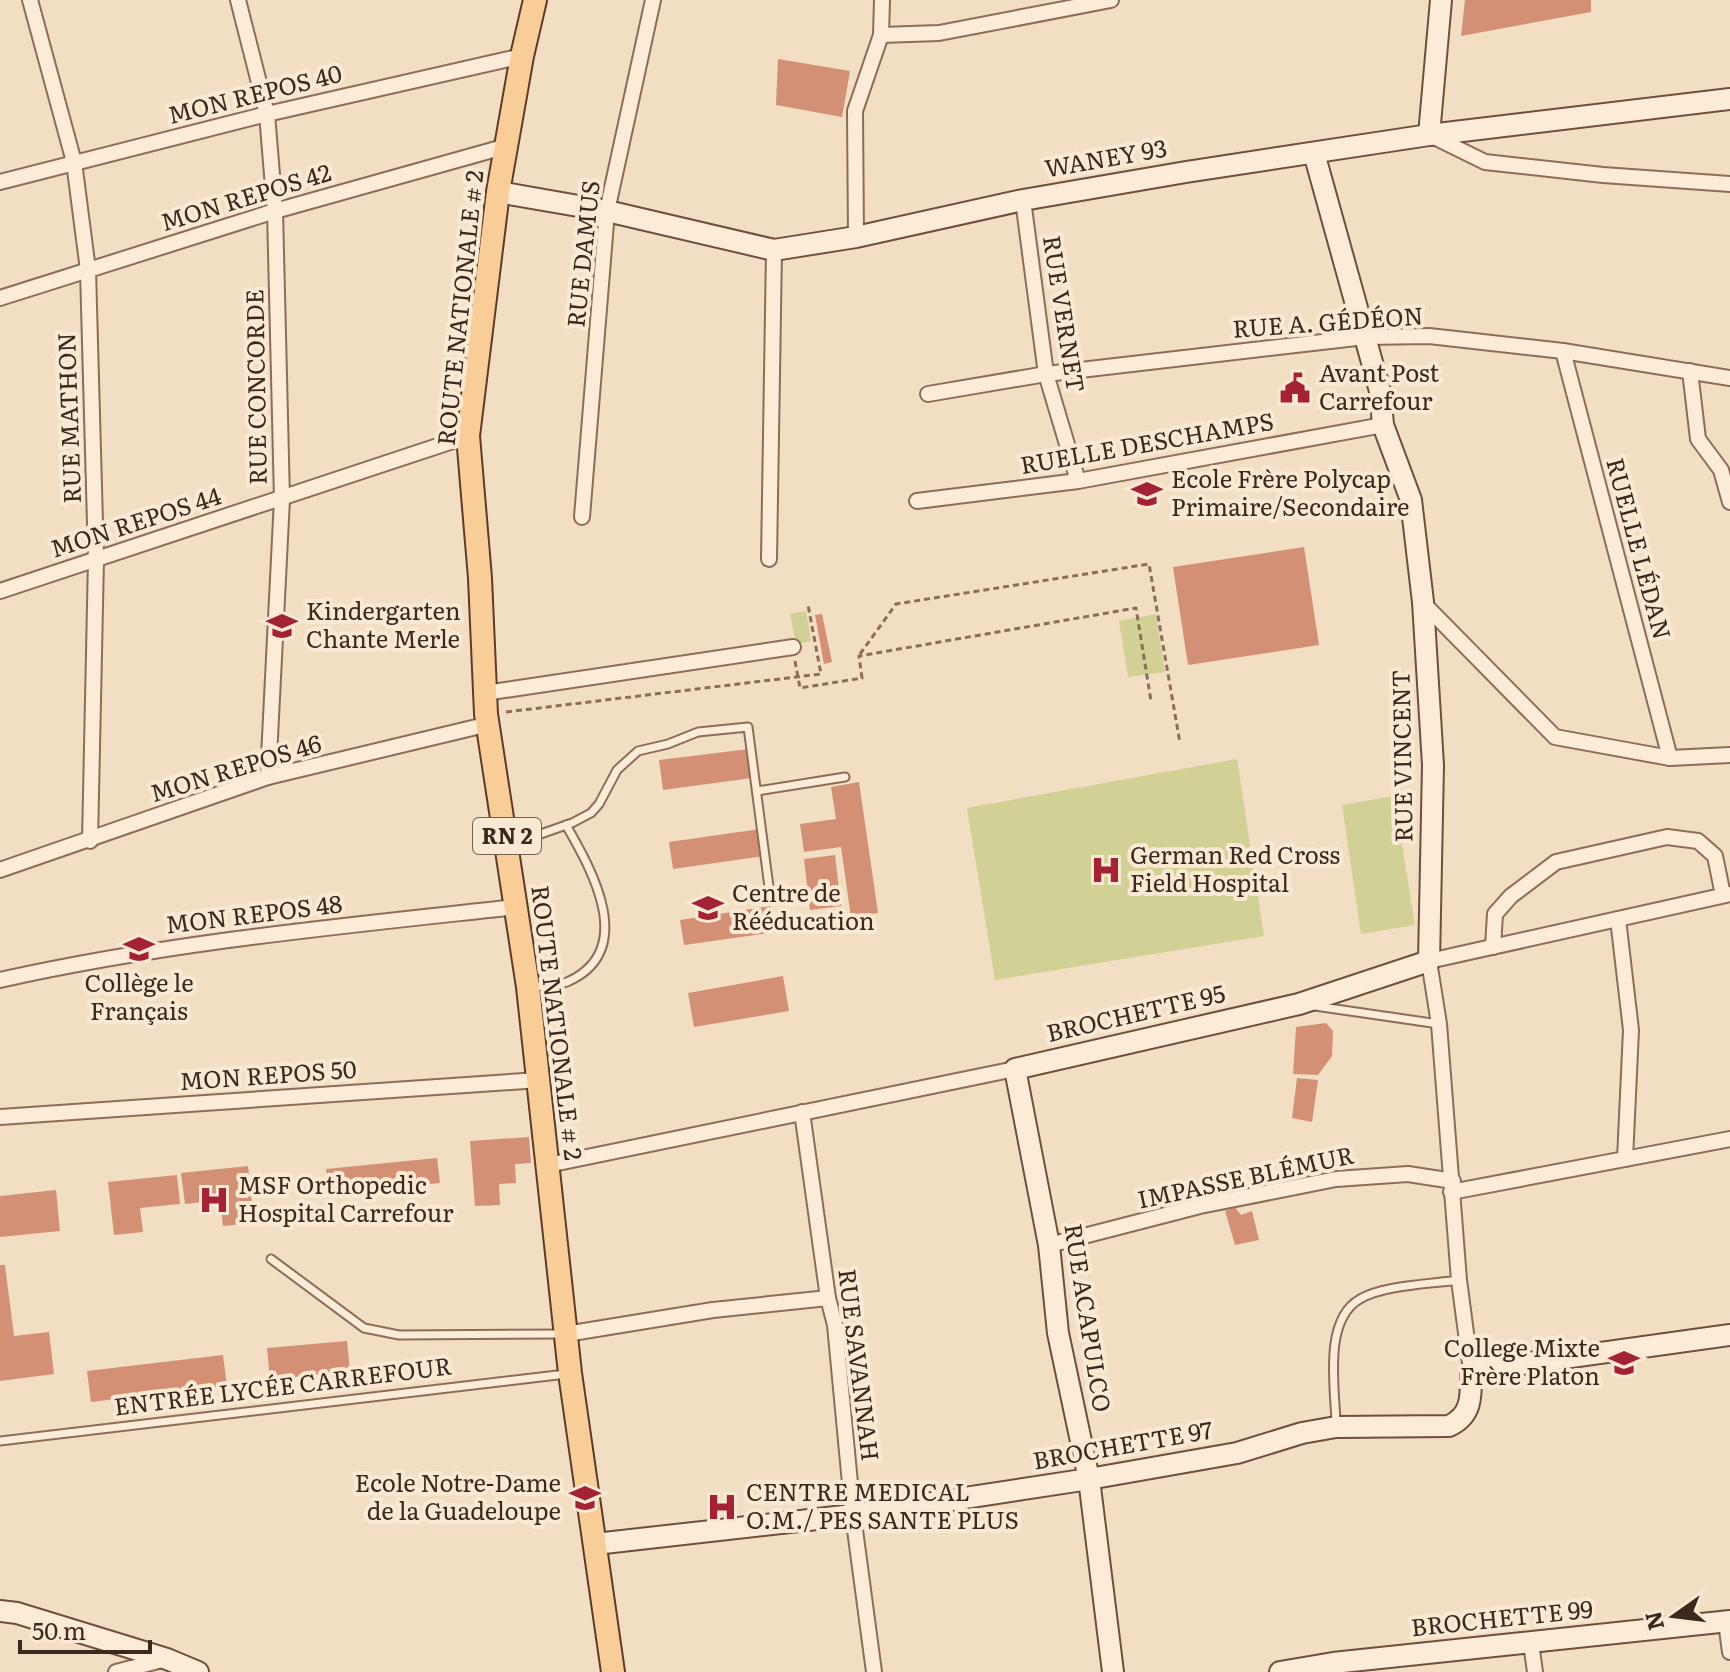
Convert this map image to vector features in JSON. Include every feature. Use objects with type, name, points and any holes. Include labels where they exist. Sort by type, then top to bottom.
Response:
[{"type":"main road","name":"ROUTE NATIONALE # 2","points":[[535,0],[498,192],[468,436],[487,710],[528,987],[570,1373],[613,1672]]},
{"type":"street","name":"RUE MATHON","points":[[30,0],[74,162],[88,270],[96,559],[90,841]]},
{"type":"street","name":"RUE CONCORDE","points":[[238,0],[267,114],[275,211],[282,499],[268,777]]},
{"type":"street","name":"RUE DAMUS","points":[[582,517],[607,211],[653,0]]},
{"type":"street","points":[[856,237],[855,111],[881,35],[882,0]]},
{"type":"street","points":[[881,35],[939,33],[1067,4],[1111,0]]},
{"type":"street","points":[[1441,0],[1429,135],[1485,162],[1730,184]]},
{"type":"street","name":"MON REPOS 40","points":[[0,182],[267,114],[522,56]]},
{"type":"street","name":"WANEY 93","points":[[498,192],[607,211],[774,250],[856,237],[1023,200],[1314,153],[1429,135],[1730,99]]},
{"type":"street","name":"MON REPOS 42","points":[[0,298],[275,211],[507,146]]},
{"type":"street","name":"RUE VINCENT","points":[[1314,153],[1380,391],[1383,425],[1411,500],[1423,602],[1433,765],[1429,961],[1439,1024],[1459,1280],[1471,1371]]},
{"type":"street","name":"RUE VERNET","points":[[1023,200],[1046,374],[1078,481]]},
{"type":"street","points":[[769,559],[774,250]]},
{"type":"street","name":"RUE A. GÉDÉON","points":[[928,394],[1046,374],[1365,337],[1429,336],[1563,351],[1730,378]]},
{"type":"street","name":"RUELLE LÉDAN","points":[[1563,351],[1670,758]]},
{"type":"street","points":[[1690,371],[1698,439],[1721,470],[1730,502]]},
{"type":"street","name":"RUELLE DESCHAMPS","points":[[917,501],[1078,481],[1383,425]]},
{"type":"street","name":"MON REPOS 44","points":[[0,591],[468,436]]},
{"type":"street","points":[[1423,602],[1555,737],[1670,758],[1730,755]]},
{"type":"street","name":"MON REPOS 46","points":[[0,870],[268,777],[487,710],[793,647]]},
{"type":"street","points":[[1493,947],[1495,914],[1511,896],[1556,862],[1570,858],[1667,837],[1698,841],[1715,856],[1727,895]]},
{"type":"street","name":"BROCHETTE 95","points":[[548,1165],[1015,1069],[1299,1004],[1429,961],[1727,895]]},
{"type":"street","name":"MON REPOS 48","points":[[0,980],[77,963],[243,937],[516,907]]},
{"type":"street","points":[[1618,919],[1631,1030],[1625,1159]]},
{"type":"street","name":"RUE ACAPULCO","points":[[1015,1069],[1049,1245],[1058,1333],[1089,1479],[1113,1672]]},
{"type":"street","name":"MON REPOS 50","points":[[0,1117],[539,1080]]},
{"type":"street","name":"RUE SAVANNAH","points":[[802,1112],[828,1298],[835,1325],[853,1515],[874,1672]]},
{"type":"street","name":"IMPASSE BLÉMUR","points":[[1049,1245],[1200,1206],[1298,1185],[1408,1174],[1452,1186],[1730,1139]]},
{"type":"street","points":[[566,1334],[713,1310],[828,1298]]},
{"type":"street","points":[[1471,1371],[1730,1335]]},
{"type":"street","name":"BROCHETTE 97","points":[[595,1544],[853,1515],[1089,1479],[1237,1453],[1302,1433],[1336,1427],[1449,1426],[1459,1422],[1467,1413],[1471,1371]]},
{"type":"street","points":[[0,1611],[17,1613],[167,1659],[198,1672]]},
{"type":"street","points":[[1728,1622],[1730,1652]]},
{"type":"street","name":"BROCHETTE 99","points":[[1280,1672],[1333,1663],[1728,1622]]},
{"type":"street","points":[[1531,1643],[1535,1672]]},
{"type":"street","points":[[116,1672],[167,1659]]},
{"type":"lane","points":[[507,835],[535,836],[591,813],[617,770],[630,755],[698,732],[748,727],[769,887]]},
{"type":"lane","points":[[757,791],[845,777]]},
{"type":"lane","points":[[528,987],[565,983],[591,966],[601,951],[605,914],[600,895],[587,862],[566,825]]},
{"type":"lane","points":[[1299,1004],[1439,1024]]},
{"type":"lane","points":[[271,1259],[364,1328],[399,1335],[566,1334]]},
{"type":"lane","points":[[1336,1427],[1333,1351],[1336,1334],[1351,1305],[1376,1292],[1459,1280]]},
{"type":"lane","name":"ENTRÉE LYCÉE CARREFOUR","points":[[0,1441],[570,1373]]},
{"type":"path","points":[[800,688],[862,678],[859,656],[896,604],[1149,564],[1180,743]]},
{"type":"path","points":[[487,710],[821,674],[808,605]]},
{"type":"path","points":[[859,656],[1136,608],[1151,701]]},
{"type":"shaded area","points":[[806,611],[811,641],[796,644],[790,614]]},
{"type":"shaded area","points":[[1156,614],[1165,672],[1128,677],[1119,621]]},
{"type":"shaded area","points":[[1237,759],[1264,936],[995,980],[967,808]]},
{"type":"shaded area","points":[[1394,796],[1415,925],[1361,934],[1342,805]]},
{"type":"building","points":[[1465,0],[1591,0],[1591,12],[1461,36]]},
{"type":"building","points":[[778,59],[850,71],[842,117],[776,105]]},
{"type":"building","points":[[1304,547],[1319,645],[1188,665],[1173,567]]},
{"type":"building","points":[[822,614],[832,662],[824,664],[815,615]]},
{"type":"building","points":[[749,749],[752,778],[663,790],[659,760]]},
{"type":"building","points":[[859,782],[878,913],[851,917],[841,847],[804,852],[800,824],[836,819],[831,787]]},
{"type":"building","points":[[760,829],[764,856],[673,869],[669,842]]},
{"type":"building","points":[[835,855],[841,906],[810,910],[804,859]]},
{"type":"building","points":[[771,906],[776,932],[684,945],[680,920]]},
{"type":"building","points":[[783,976],[789,1011],[694,1027],[688,993]]},
{"type":"building","points":[[1326,1023],[1333,1031],[1332,1056],[1318,1075],[1293,1074],[1296,1027]]},
{"type":"building","points":[[1297,1078],[1318,1080],[1312,1122],[1292,1118]]},
{"type":"building","points":[[529,1137],[531,1163],[515,1164],[516,1183],[499,1184],[500,1205],[475,1206],[470,1141]]},
{"type":"building","points":[[437,1158],[440,1183],[329,1194],[326,1169]]},
{"type":"building","points":[[248,1166],[254,1223],[223,1226],[220,1200],[185,1204],[181,1173]]},
{"type":"building","points":[[177,1175],[180,1204],[140,1208],[143,1232],[114,1235],[108,1182]]},
{"type":"building","points":[[56,1190],[60,1231],[0,1237],[0,1196]]},
{"type":"building","points":[[1235,1207],[1241,1215],[1252,1211],[1259,1240],[1235,1245],[1225,1211]]},
{"type":"building","points":[[0,1265],[5,1265],[14,1336],[49,1332],[54,1374],[0,1381]]},
{"type":"building","points":[[347,1341],[350,1372],[270,1379],[267,1348]]},
{"type":"building","points":[[223,1355],[227,1386],[91,1402],[87,1371]]},
{"type":"place","name":"Avant Post Carrefour","points":[[1295,388]]},
{"type":"place","name":"Ecole Frère Polycap Primaire/Secondaire","points":[[1147,494]]},
{"type":"place","name":"Kindergarten Chante Merle","points":[[282,626]]},
{"type":"place","name":"German Red Cross Field Hospital","points":[[1106,870]]},
{"type":"place","name":"Centre de Rééducation","points":[[708,908]]},
{"type":"place","name":"Collège le Français","points":[[139,949]]},
{"type":"place","name":"MSF Orthopedic Hospital Carrefour","points":[[214,1200]]},
{"type":"place","name":"College Mixte Frère Platon","points":[[1624,1363]]},
{"type":"place","name":"Ecole Notre-Dame de la Guadeloupe","points":[[585,1498]]},
{"type":"place","name":"CENTRE MEDICAL O.M./ PES SANTE PLUS","points":[[722,1507]]}]
